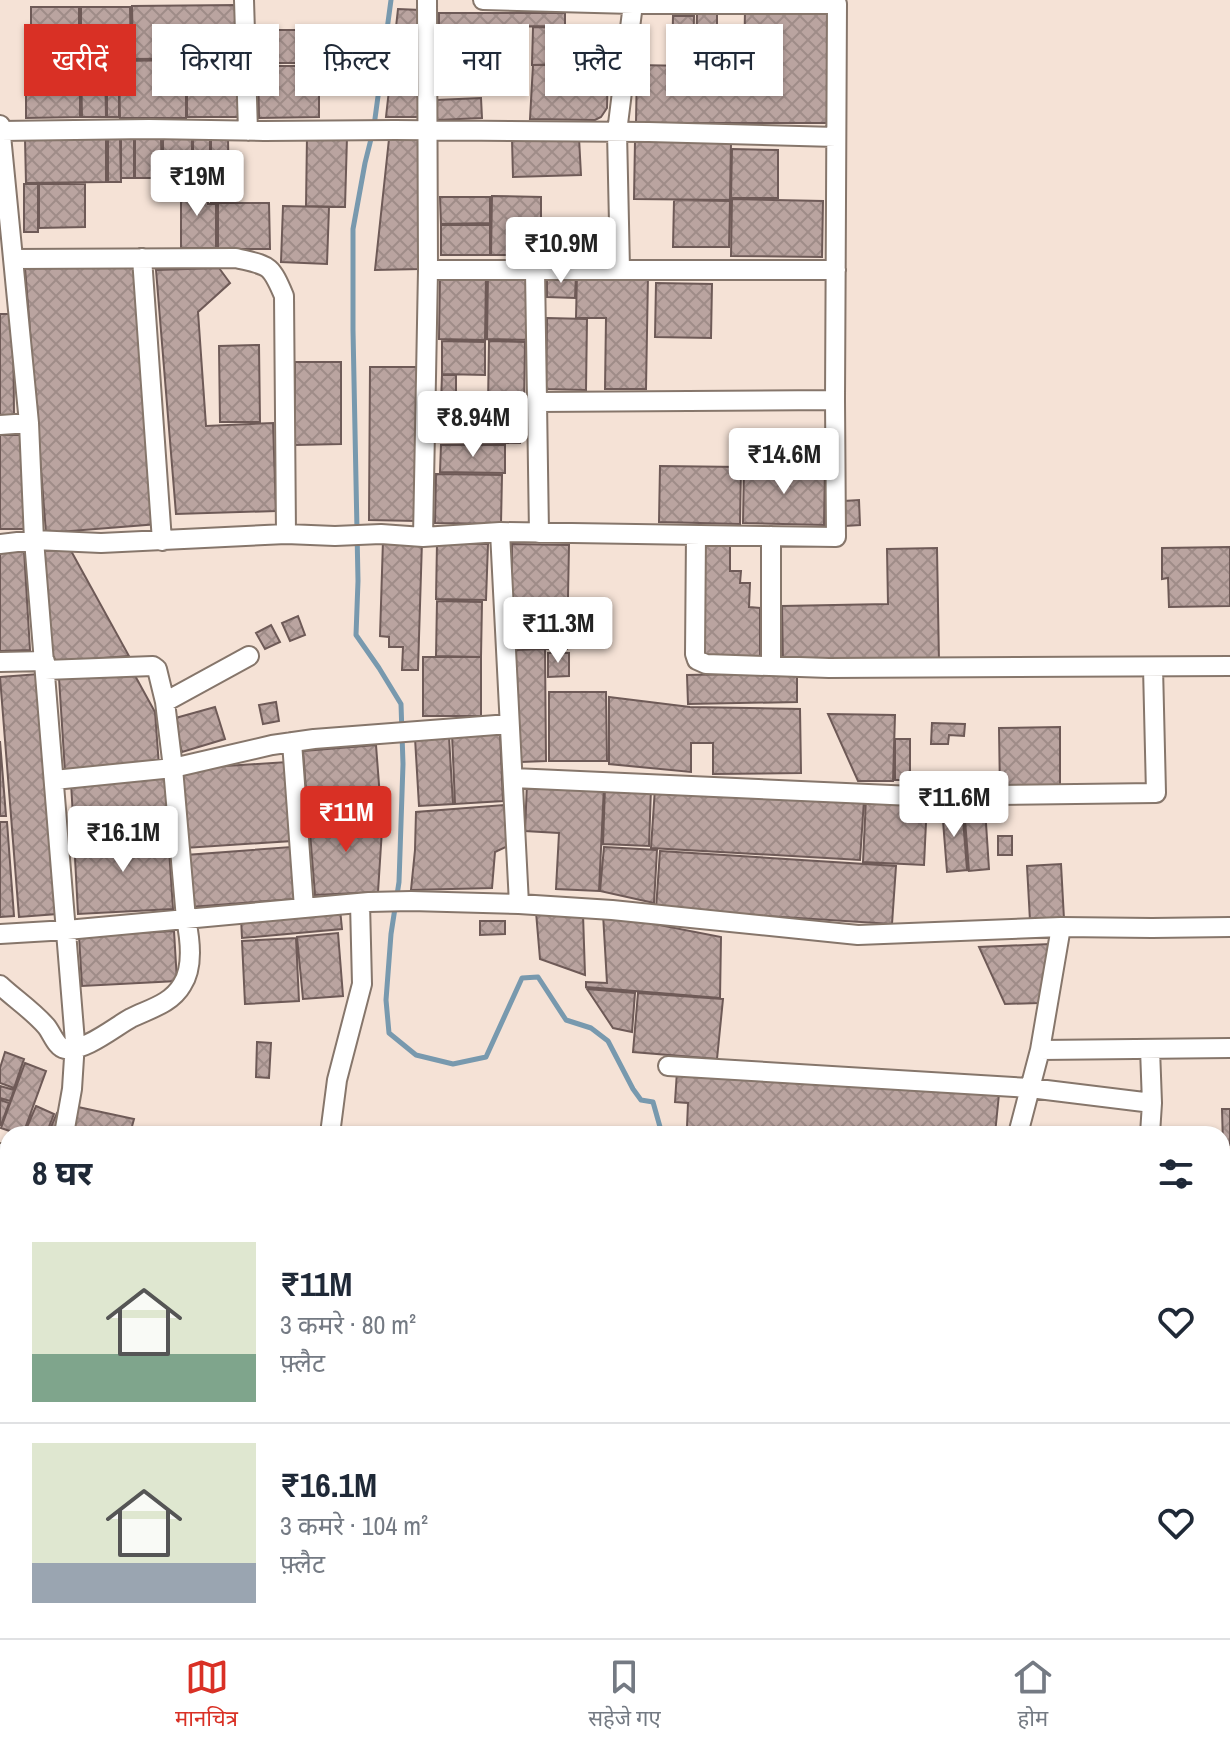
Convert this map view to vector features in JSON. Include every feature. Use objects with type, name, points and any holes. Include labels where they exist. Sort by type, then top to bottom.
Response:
[{"type":"street","points":[[244,0],[248,131]]},
{"type":"street","points":[[423,537],[428,270],[427,0]]},
{"type":"street","points":[[0,544],[34,540],[101,543],[286,534],[423,537],[500,532],[836,537],[837,2],[633,4],[483,0]]},
{"type":"street","points":[[620,269],[617,132],[633,4]]},
{"type":"street","points":[[0,125],[13,259],[9,308],[29,423],[34,540],[75,1049],[65,1126]]},
{"type":"street","points":[[1,131],[395,130],[836,137]]},
{"type":"street","points":[[142,258],[162,541]]},
{"type":"street","points":[[13,259],[236,258],[267,265],[284,296],[286,534]]},
{"type":"street","points":[[428,270],[836,270]]},
{"type":"street","points":[[535,270],[539,533]]},
{"type":"street","points":[[537,402],[835,400]]},
{"type":"street","points":[[0,425],[29,423]]},
{"type":"street","points":[[500,532],[519,904]]},
{"type":"street","points":[[696,535],[695,654],[697,660],[706,664],[829,668],[1230,666]]},
{"type":"street","points":[[771,536],[771,666]]},
{"type":"street","points":[[165,702],[249,656]]},
{"type":"street","points":[[0,662],[45,666],[153,666],[157,669],[165,702],[173,768],[189,956],[188,973],[182,987],[168,1000],[75,1049],[58,1045],[48,1028],[23,1002],[0,985]]},
{"type":"street","points":[[513,778],[913,796],[1156,793],[1153,667]]},
{"type":"street","points":[[54,780],[173,768],[292,742],[509,724]]},
{"type":"street","points":[[292,742],[304,908]]},
{"type":"street","points":[[0,934],[411,901],[612,910],[858,935],[1061,927],[1230,927]]},
{"type":"street","points":[[331,1126],[337,1080],[362,984],[364,903]]},
{"type":"street","points":[[1020,1126],[1040,1050],[1061,927]]},
{"type":"street","points":[[1040,1050],[1230,1048]]},
{"type":"street","points":[[1150,1049],[1151,1126]]},
{"type":"street","points":[[668,1066],[1030,1088],[1152,1103]]},
{"type":"building","points":[[236,5],[236,24],[152,24],[152,59],[136,59],[136,24],[132,24],[132,6]]},
{"type":"building","points":[[31,7],[79,7],[79,24],[31,24]]},
{"type":"building","points":[[81,7],[130,7],[130,24],[81,24]]},
{"type":"building","points":[[398,9],[420,10],[420,117],[386,117],[388,96],[418,96],[418,24],[396,24]]},
{"type":"building","points":[[745,10],[833,12],[832,123],[636,123],[636,96],[650,96],[650,65],[666,66],[666,96],[783,96],[783,24],[745,24]]},
{"type":"building","points":[[439,13],[565,13],[565,24],[545,26],[439,24]]},
{"type":"building","points":[[697,14],[717,14],[717,24],[697,24]]},
{"type":"building","points":[[673,16],[694,16],[694,24],[673,24]]},
{"type":"building","points":[[533,27],[545,27],[545,65],[532,65]]},
{"type":"building","points":[[279,30],[295,30],[295,63],[279,63]]},
{"type":"building","points":[[136,61],[152,61],[152,96],[186,96],[186,118],[120,118],[120,96],[136,96]]},
{"type":"building","points":[[533,65],[545,65],[545,96],[607,96],[607,108],[595,120],[530,119]]},
{"type":"building","points":[[279,66],[295,66],[295,96],[319,96],[319,117],[259,118],[259,96],[279,96]]},
{"type":"building","points":[[26,96],[80,96],[80,117],[26,118]]},
{"type":"building","points":[[82,96],[106,96],[106,117],[82,117]]},
{"type":"building","points":[[107,96],[119,96],[119,117],[107,117]]},
{"type":"building","points":[[187,96],[239,96],[239,117],[187,117]]},
{"type":"building","points":[[481,98],[482,118],[437,120],[436,100]]},
{"type":"building","points":[[307,136],[347,137],[345,207],[306,206]]},
{"type":"building","points":[[163,137],[192,137],[192,184],[163,184]]},
{"type":"building","points":[[211,137],[228,137],[229,202],[211,202]]},
{"type":"building","points":[[193,138],[210,138],[210,184],[193,184]]},
{"type":"building","points":[[579,138],[581,175],[513,177],[512,139]]},
{"type":"building","points":[[25,139],[106,139],[106,182],[26,183]]},
{"type":"building","points":[[108,139],[120,139],[121,182],[108,182]]},
{"type":"building","points":[[121,139],[134,139],[134,178],[121,178]]},
{"type":"building","points":[[135,139],[161,139],[162,178],[135,178]]},
{"type":"building","points":[[389,139],[423,140],[420,269],[375,270]]},
{"type":"building","points":[[635,141],[731,143],[730,200],[634,199]]},
{"type":"building","points":[[732,149],[778,150],[778,198],[731,198]]},
{"type":"building","points":[[24,184],[38,184],[38,232],[24,232]]},
{"type":"building","points":[[39,184],[85,184],[85,227],[39,228]]},
{"type":"building","points":[[181,185],[207,185],[208,204],[216,204],[216,248],[181,248]]},
{"type":"building","points":[[492,196],[541,197],[541,255],[491,255]]},
{"type":"building","points":[[440,197],[490,197],[490,223],[441,224]]},
{"type":"building","points":[[732,199],[823,201],[822,257],[731,256]]},
{"type":"building","points":[[674,200],[730,201],[729,247],[673,247]]},
{"type":"building","points":[[218,203],[269,203],[270,249],[218,249]]},
{"type":"building","points":[[283,206],[329,207],[327,264],[281,262]]},
{"type":"building","points":[[441,225],[490,225],[490,255],[441,255]]},
{"type":"building","points":[[137,265],[158,524],[46,533],[25,268]]},
{"type":"building","points":[[219,268],[230,283],[198,312],[206,426],[273,423],[276,511],[176,514],[156,270]]},
{"type":"building","points":[[547,273],[576,274],[575,298],[547,297]]},
{"type":"building","points":[[577,274],[648,275],[646,389],[605,389],[606,318],[576,318]]},
{"type":"building","points":[[488,275],[532,276],[531,340],[487,339]]},
{"type":"building","points":[[440,276],[486,277],[485,340],[439,339]]},
{"type":"building","points":[[656,283],[712,284],[711,338],[655,337]]},
{"type":"building","points":[[0,314],[13,314],[14,415],[0,415]]},
{"type":"building","points":[[547,318],[587,319],[586,390],[546,389]]},
{"type":"building","points":[[442,341],[485,342],[485,375],[442,374]]},
{"type":"building","points":[[489,341],[525,342],[524,405],[488,404]]},
{"type":"building","points":[[259,345],[260,422],[220,422],[219,346]]},
{"type":"building","points":[[295,362],[341,362],[341,444],[295,445]]},
{"type":"building","points":[[370,367],[418,367],[417,521],[369,520]]},
{"type":"building","points":[[442,375],[456,375],[456,394],[485,395],[485,404],[441,404]]},
{"type":"building","points":[[439,406],[521,407],[520,443],[439,442]]},
{"type":"building","points":[[0,435],[27,435],[27,529],[0,529]]},
{"type":"building","points":[[441,445],[505,445],[505,473],[440,472]]},
{"type":"building","points":[[660,466],[741,467],[740,524],[659,522]]},
{"type":"building","points":[[744,467],[825,468],[824,525],[743,523]]},
{"type":"building","points":[[436,474],[502,475],[501,524],[435,523]]},
{"type":"building","points":[[859,500],[860,525],[845,526],[844,501]]},
{"type":"building","points":[[383,540],[422,541],[418,670],[402,670],[403,647],[389,647],[389,637],[380,636]]},
{"type":"building","points":[[437,543],[488,544],[486,600],[436,599]]},
{"type":"building","points":[[512,544],[569,545],[567,649],[511,648]]},
{"type":"building","points":[[705,545],[730,546],[730,571],[741,571],[740,583],[750,583],[749,607],[760,608],[760,657],[703,655]]},
{"type":"building","points":[[1230,547],[1230,606],[1169,607],[1168,578],[1162,579],[1162,548]]},
{"type":"building","points":[[937,548],[939,662],[783,665],[782,606],[888,604],[887,549]]},
{"type":"building","points":[[70,549],[129,656],[52,662],[44,551]]},
{"type":"building","points":[[0,550],[24,550],[30,650],[0,651]]},
{"type":"building","points":[[437,601],[482,602],[481,657],[436,656]]},
{"type":"building","points":[[298,616],[305,635],[290,641],[282,623]]},
{"type":"building","points":[[271,625],[280,642],[265,649],[256,633]]},
{"type":"building","points":[[545,649],[546,761],[521,762],[513,650]]},
{"type":"building","points":[[548,653],[569,653],[569,676],[548,677]]},
{"type":"building","points":[[423,657],[481,657],[481,716],[423,716]]},
{"type":"building","points":[[133,672],[155,712],[159,766],[65,772],[59,678]]},
{"type":"building","points":[[797,673],[797,702],[688,704],[687,675]]},
{"type":"building","points":[[39,674],[57,914],[19,917],[0,677]]},
{"type":"building","points":[[549,692],[606,692],[607,761],[549,761]]},
{"type":"building","points":[[609,697],[690,707],[800,709],[801,773],[713,774],[713,743],[691,743],[691,772],[609,764]]},
{"type":"building","points":[[276,702],[279,721],[263,724],[259,705]]},
{"type":"building","points":[[215,707],[225,739],[182,752],[172,719]]},
{"type":"building","points":[[828,714],[895,715],[893,781],[858,781]]},
{"type":"building","points":[[932,723],[965,724],[964,736],[949,735],[948,744],[931,744]]},
{"type":"building","points":[[1060,727],[1060,791],[1000,792],[999,728]]},
{"type":"building","points":[[500,731],[503,801],[455,804],[452,734]]},
{"type":"building","points":[[449,737],[453,804],[419,806],[415,738]]},
{"type":"building","points":[[895,739],[910,739],[910,780],[895,780]]},
{"type":"building","points":[[0,741],[6,816],[0,816]]},
{"type":"building","points":[[376,745],[381,811],[308,817],[303,751]]},
{"type":"building","points":[[287,762],[292,841],[185,848],[180,769]]},
{"type":"building","points":[[170,778],[173,829],[74,834],[71,783]]},
{"type":"building","points":[[527,783],[604,786],[599,891],[556,889],[559,833],[525,831]]},
{"type":"building","points":[[605,787],[651,788],[649,846],[603,844]]},
{"type":"building","points":[[655,788],[864,800],[860,860],[651,848]]},
{"type":"building","points":[[866,798],[927,801],[924,865],[863,862]]},
{"type":"building","points":[[504,805],[508,846],[495,852],[492,888],[411,890],[416,812]]},
{"type":"building","points":[[962,806],[967,870],[947,872],[942,808]]},
{"type":"building","points":[[964,807],[985,808],[989,869],[969,871]]},
{"type":"building","points":[[383,814],[378,892],[315,895],[309,820]]},
{"type":"building","points":[[0,822],[7,822],[14,916],[0,917]]},
{"type":"building","points":[[168,834],[173,909],[78,914],[74,839]]},
{"type":"building","points":[[998,836],[1012,836],[1012,855],[998,855]]},
{"type":"building","points":[[291,847],[295,899],[190,907],[186,855]]},
{"type":"building","points":[[604,847],[657,850],[654,903],[600,891]]},
{"type":"building","points":[[660,851],[896,866],[892,924],[656,909]]},
{"type":"building","points":[[1061,864],[1064,919],[1030,921],[1027,866]]},
{"type":"building","points":[[340,909],[342,929],[242,938],[241,918]]},
{"type":"building","points":[[536,912],[583,914],[585,975],[540,959]]},
{"type":"building","points":[[603,914],[721,937],[720,998],[586,987],[586,982],[607,983]]},
{"type":"building","points":[[480,921],[505,921],[505,934],[480,935]]},
{"type":"building","points":[[174,931],[177,981],[82,986],[79,936]]},
{"type":"building","points":[[338,933],[343,996],[303,999],[297,937]]},
{"type":"building","points":[[296,938],[299,1001],[245,1004],[242,941]]},
{"type":"building","points":[[1050,944],[1039,1003],[1005,1004],[979,947]]},
{"type":"building","points":[[587,989],[635,993],[632,1032],[613,1028]]},
{"type":"building","points":[[638,993],[723,999],[717,1059],[633,1052]]},
{"type":"building","points":[[257,1042],[271,1043],[269,1078],[256,1077]]},
{"type":"building","points":[[5,1052],[24,1059],[14,1088],[0,1083]]},
{"type":"building","points":[[25,1063],[46,1071],[26,1126],[2,1126]]},
{"type":"building","points":[[677,1071],[999,1094],[996,1126],[687,1126],[688,1103],[675,1102]]},
{"type":"building","points":[[0,1086],[14,1090],[10,1101],[0,1098]]},
{"type":"building","points":[[0,1100],[9,1103],[1,1125],[0,1125]]},
{"type":"building","points":[[36,1106],[54,1114],[49,1126],[27,1126]]},
{"type":"building","points":[[78,1107],[134,1119],[132,1126],[74,1126]]},
{"type":"building","points":[[1222,1109],[1230,1109],[1230,1126],[1222,1126]]},
{"type":"building","points":[[57,1113],[64,1115],[61,1126],[51,1126]]},
{"type":"waterway","points":[[374,126],[391,0]]},
{"type":"waterway","points":[[372,135],[353,229],[356,635],[401,704],[403,764],[399,882],[386,1000],[389,1033],[416,1055],[453,1064],[486,1057],[522,978],[538,977],[566,1020],[591,1028],[608,1041],[641,1100],[653,1102],[660,1126]]}]
